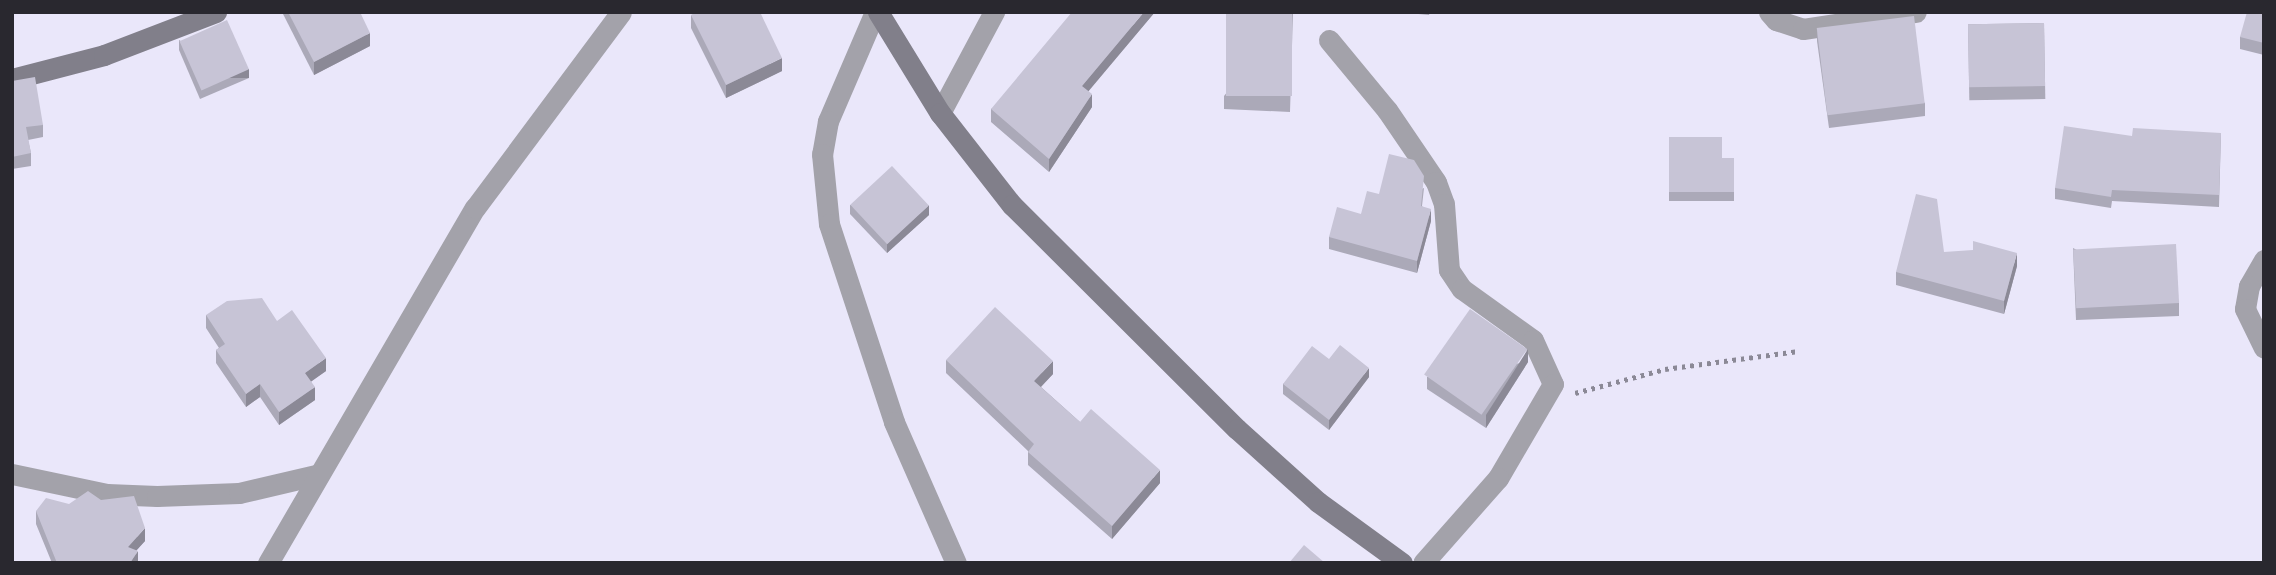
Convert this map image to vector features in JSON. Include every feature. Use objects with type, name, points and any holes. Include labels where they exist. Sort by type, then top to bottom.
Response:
[{"type":"street","points":[[12,79],[104,55],[216,12]]},
{"type":"street","points":[[268,563],[316,475],[475,208],[621,12]]},
{"type":"street","points":[[876,12],[940,113],[1012,205],[1237,429],[1318,502],[1402,563]]},
{"type":"street","points":[[876,12],[828,121],[822,154],[829,224],[894,422],[956,563]]},
{"type":"street","points":[[940,113],[994,12]]},
{"type":"street","points":[[1769,12],[1776,20],[1803,29],[1916,12]]},
{"type":"street","points":[[1329,40],[1387,110],[1436,181],[1444,204],[1449,270],[1462,289],[1533,340],[1549,369],[1553,384],[1498,478],[1423,563]]},
{"type":"street","points":[[2264,260],[2249,286],[2245,309],[2264,348]]},
{"type":"street","points":[[12,474],[107,494],[157,496],[239,493],[316,475]]},
{"type":"path","points":[[1547,398],[1665,369],[1799,351]]},
{"type":"building","points":[[288,12],[360,12],[370,33],[314,62]]},
{"type":"building","points":[[696,12],[760,12],[782,58],[726,85],[691,15]]},
{"type":"building","points":[[1072,12],[1144,12],[1082,86],[1092,94],[1049,159],[991,109]]},
{"type":"building","points":[[1226,12],[1292,12],[1292,96],[1226,96]]},
{"type":"building","points":[[2247,12],[2264,12],[2264,43],[2240,37]]},
{"type":"building","points":[[1914,16],[1925,103],[1827,115],[1817,28]]},
{"type":"building","points":[[227,20],[249,69],[201,90],[179,41]]},
{"type":"building","points":[[2044,23],[2045,86],[1969,87],[1968,24]]},
{"type":"building","points":[[35,77],[43,125],[26,127],[31,153],[12,157],[12,81]]},
{"type":"building","points":[[2064,126],[2132,136],[2133,128],[2221,133],[2219,195],[2112,190],[2111,197],[2055,188]]},
{"type":"building","points":[[1669,137],[1722,137],[1722,158],[1734,158],[1734,192],[1669,192]]},
{"type":"building","points":[[1389,154],[1414,160],[1424,176],[1421,206],[1431,209],[1417,261],[1329,237],[1337,207],[1361,214],[1367,191],[1379,194]]},
{"type":"building","points":[[892,166],[929,205],[887,244],[850,205]]},
{"type":"building","points":[[1916,194],[1937,199],[1944,252],[1973,250],[1973,241],[2017,253],[2004,301],[1896,272]]},
{"type":"building","points":[[2176,244],[2179,303],[2076,308],[2073,249]]},
{"type":"building","points":[[262,298],[277,321],[292,310],[326,358],[305,373],[315,387],[279,412],[260,384],[246,394],[216,350],[225,344],[206,315],[227,301]]},
{"type":"building","points":[[995,307],[1053,361],[1034,381],[1080,422],[1091,409],[1160,470],[1112,526],[1028,452],[1034,444],[946,360]]},
{"type":"building","points":[[1470,309],[1527,349],[1481,415],[1424,375]]},
{"type":"building","points":[[1340,345],[1369,368],[1329,420],[1283,384],[1312,346],[1329,359]]},
{"type":"building","points":[[88,491],[101,500],[134,496],[145,528],[128,547],[138,551],[130,563],[57,563],[36,511],[46,498],[69,504]]},
{"type":"building","points":[[1304,545],[1325,563],[1289,563]]}]
